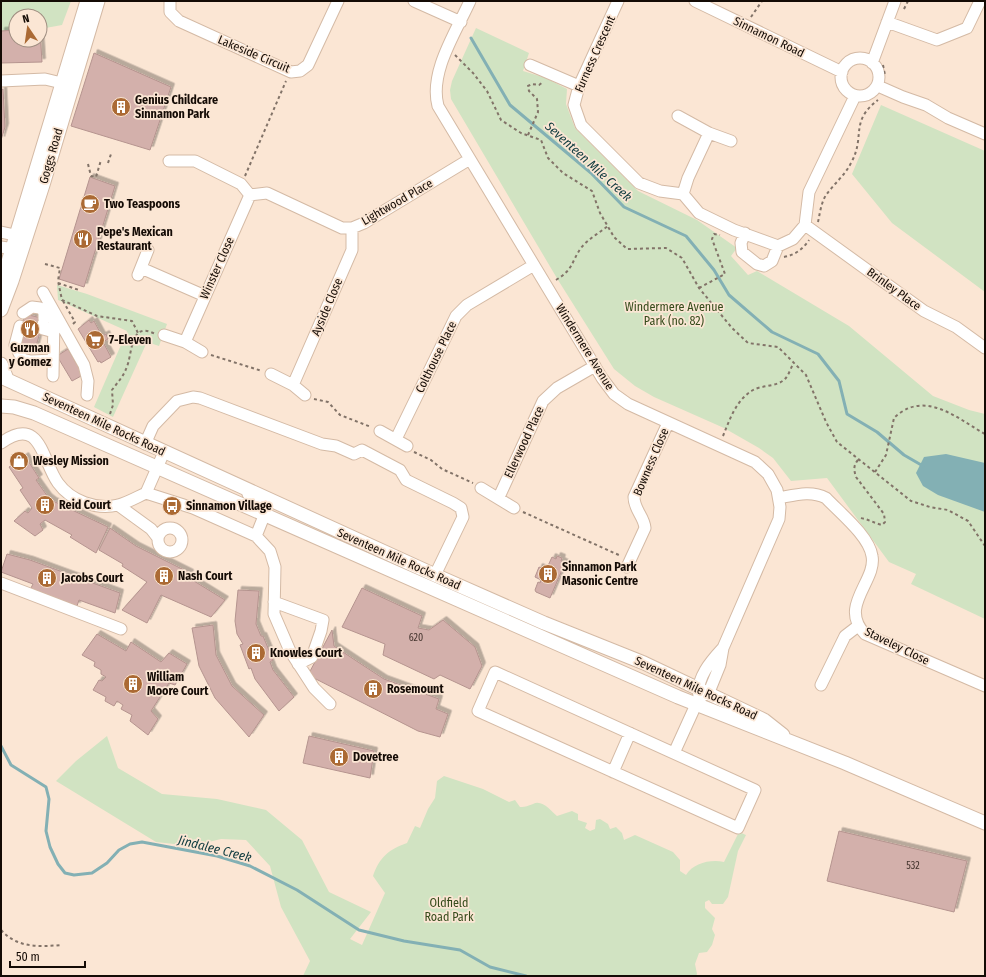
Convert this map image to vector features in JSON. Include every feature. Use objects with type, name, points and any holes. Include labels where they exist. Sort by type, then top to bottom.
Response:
[{"type":"main road","name":"Goggs Road","points":[[1,284],[12,248],[21,236],[67,84],[87,1]]},
{"type":"main road","name":"Goggs Road","points":[[67,84],[98,1]]},
{"type":"main road","name":"Goggs Road","points":[[1,310],[12,248]]},
{"type":"main road","points":[[1,364],[4,378]]},
{"type":"main road","name":"Seventeen Mile Rocks Road","points":[[4,378],[145,444],[544,624],[644,663],[759,730],[845,763],[985,823]]},
{"type":"main road","name":"Seventeen Mile Rocks Road","points":[[1,406],[14,407],[34,413],[264,516],[700,696],[764,720],[794,743]]},
{"type":"street","name":"Lakeside Circuit","points":[[170,1],[170,12],[179,21],[291,72],[300,71],[308,65],[338,1]]},
{"type":"street","points":[[414,1],[461,22]]},
{"type":"street","name":"Windermere Avenue","points":[[470,1],[448,48],[437,78],[436,98],[441,111],[595,366],[609,388],[621,400],[747,458],[762,468],[774,482],[779,498],[780,512],[776,528],[723,648],[710,663],[700,696],[674,753]]},
{"type":"street","name":"Furness Crescent","points":[[618,1],[579,86],[574,106],[581,125],[639,184],[660,192],[683,194]]},
{"type":"street","name":"Sinnamon Road","points":[[695,1],[842,72]]},
{"type":"street","points":[[872,62],[895,1]]},
{"type":"street","points":[[886,22],[937,40],[967,28],[980,1]]},
{"type":"street","points":[[854,59],[867,59],[872,62],[879,73],[878,86],[868,95],[855,96],[845,90],[841,78],[842,72],[849,62],[854,59]]},
{"type":"street","points":[[530,65],[579,86]]},
{"type":"street","points":[[1,82],[45,79],[67,84]]},
{"type":"street","points":[[878,86],[926,105],[948,118],[985,134]]},
{"type":"street","points":[[745,233],[741,243],[742,252],[757,264],[764,266],[772,261],[778,246],[793,239],[805,225],[809,192],[855,96]]},
{"type":"street","points":[[678,116],[709,133],[731,141]]},
{"type":"street","points":[[709,133],[688,178],[683,194],[699,213],[734,230],[778,246]]},
{"type":"street","name":"Lightwood Place","points":[[250,194],[267,193],[342,228],[352,228],[364,223],[470,159]]},
{"type":"street","points":[[169,161],[195,161],[241,184],[250,194]]},
{"type":"street","name":"Winster Close","points":[[185,342],[250,194]]},
{"type":"street","name":"Brinley Place","points":[[805,225],[924,311],[956,326],[985,348]]},
{"type":"street","name":"Ayside Close","points":[[293,385],[352,250],[352,228]]},
{"type":"street","points":[[1,232],[21,236]]},
{"type":"street","points":[[148,250],[140,271],[205,296]]},
{"type":"street","name":"Colthouse Place","points":[[396,439],[456,316],[467,305],[534,265]]},
{"type":"street","points":[[44,292],[87,372],[87,395]]},
{"type":"street","points":[[23,313],[32,307],[40,308],[44,312],[43,329],[54,332]]},
{"type":"street","points":[[53,376],[54,311]]},
{"type":"street","points":[[20,326],[15,345],[22,359],[31,361],[53,360]]},
{"type":"street","points":[[164,335],[185,342],[202,352]]},
{"type":"street","name":"Ellerwood Place","points":[[499,497],[543,401],[557,388],[595,366]]},
{"type":"street","points":[[271,374],[293,385],[306,395]]},
{"type":"street","points":[[145,444],[153,426],[177,402],[193,397],[200,398],[322,444],[336,446],[354,454],[362,450],[400,470],[406,480],[453,502],[461,508],[463,517],[435,575]]},
{"type":"street","name":"Bowness Close","points":[[628,563],[645,528],[644,522],[634,506],[634,497],[668,422]]},
{"type":"street","points":[[380,431],[407,446]]},
{"type":"street","points":[[1,443],[12,435],[26,434],[38,442],[57,483],[70,496],[93,506],[118,505],[146,493],[193,508],[256,536],[270,551],[275,567],[274,614],[290,651],[314,688],[330,704]]},
{"type":"street","points":[[146,493],[164,452]]},
{"type":"street","points":[[242,488],[264,505],[266,512],[256,536]]},
{"type":"street","points":[[482,488],[499,497],[514,508]]},
{"type":"street","name":"Staveley Close","points":[[779,498],[809,493],[821,496],[853,526],[867,543],[873,557],[871,567],[856,606],[858,626],[865,634],[985,686]]},
{"type":"street","points":[[118,505],[158,532]]},
{"type":"street","points":[[1,583],[121,629]]},
{"type":"street","points":[[274,602],[323,620],[321,632],[312,657],[298,664]]},
{"type":"street","points":[[821,685],[844,636],[858,626]]},
{"type":"street","points":[[495,672],[630,733],[755,790],[738,828],[478,711],[495,672]]},
{"type":"street","points":[[613,772],[630,733]]},
{"type":"path","points":[[747,26],[754,11],[762,1]]},
{"type":"path","points":[[448,48],[473,73],[487,91],[501,120],[521,133],[541,140],[548,158],[563,173],[592,191],[614,236],[627,249],[666,248],[682,258],[699,288],[732,328],[748,344],[778,347],[806,375],[826,422],[837,442],[894,489],[912,501],[930,507],[948,510],[968,521],[985,546]]},
{"type":"path","points":[[241,184],[291,72]]},
{"type":"path","points":[[528,135],[538,112],[537,99],[529,91],[528,86],[543,83],[547,72]]},
{"type":"path","points":[[108,162],[111,154]]},
{"type":"path","points":[[88,164],[92,176],[96,177],[101,160]]},
{"type":"path","points":[[556,280],[567,273],[581,249],[593,236],[608,226]]},
{"type":"path","points":[[45,264],[60,268],[58,283],[62,300],[97,316],[132,321],[138,333]]},
{"type":"path","points":[[699,288],[720,278]]},
{"type":"path","points":[[58,283],[79,290]]},
{"type":"path","points":[[109,418],[113,405],[112,390],[127,368],[134,336],[138,333],[150,331],[158,335],[164,335]]},
{"type":"path","points":[[202,352],[271,374]]},
{"type":"path","points":[[720,445],[733,411],[742,399],[754,390],[772,385],[785,379],[794,362]]},
{"type":"path","points":[[306,395],[318,401],[328,402],[340,415],[380,431]]},
{"type":"path","points":[[875,472],[886,455],[894,418],[908,408],[922,405],[938,408],[985,434]]},
{"type":"path","points":[[407,446],[422,457],[431,460],[442,470],[464,478],[482,488]]},
{"type":"path","points":[[853,526],[860,518],[868,519],[875,524],[882,525],[885,522],[884,514],[856,478],[854,465],[858,460]]},
{"type":"path","points":[[514,508],[628,563]]},
{"type":"path","points":[[1,930],[7,937],[21,944],[44,946],[62,945]]},
{"type":"green space","points":[[1,1],[71,1],[62,25],[48,28],[48,8],[8,8],[8,31],[1,31]]},
{"type":"green space","name":"Windermere Avenue Park (no. 82)","points":[[476,28],[529,53],[523,71],[546,78],[567,89],[566,104],[575,128],[638,191],[697,220],[737,248],[731,256],[748,275],[757,271],[849,326],[933,396],[969,410],[985,414],[985,619],[911,584],[916,574],[889,562],[827,478],[791,481],[773,458],[759,448],[724,428],[654,397],[635,386],[614,369],[558,280],[451,99],[450,90],[452,81]]},
{"type":"green space","points":[[881,105],[985,151],[985,292],[892,223],[852,174]]},
{"type":"green space","points":[[57,285],[87,294],[167,324],[159,346],[147,342],[113,417],[94,407],[127,331],[58,300]]},
{"type":"green space","name":"Oldfield Road Park","points":[[107,736],[118,768],[162,794],[217,799],[266,810],[302,840],[329,892],[371,912],[350,939],[362,945],[385,893],[373,876],[375,870],[378,864],[390,851],[407,843],[415,826],[420,828],[428,809],[435,798],[437,781],[444,776],[483,789],[509,802],[515,800],[520,807],[540,803],[546,806],[557,816],[572,811],[578,814],[578,820],[587,823],[585,828],[590,831],[595,829],[596,820],[600,819],[608,824],[610,829],[616,827],[622,833],[624,840],[635,835],[673,852],[680,860],[680,871],[686,875],[693,867],[703,863],[714,861],[724,862],[739,832],[746,835],[738,851],[728,897],[723,904],[712,904],[709,900],[705,902],[705,908],[715,918],[712,929],[715,935],[712,945],[707,952],[699,953],[695,964],[696,976],[303,976],[310,961],[281,907],[270,866],[246,840],[221,839],[192,846],[156,842],[56,781],[76,761]]},
{"type":"water","points":[[946,454],[985,463],[985,512],[938,495],[923,486],[916,473],[924,457]]},
{"type":"building","points":[[1,31],[8,31],[8,48],[41,48],[42,62],[1,63]]},
{"type":"building","name":"Genius Childcare Sinnamon Park","points":[[94,53],[171,87],[150,150],[71,126]]},
{"type":"building","points":[[3,89],[5,127],[1,140],[1,90]]},
{"type":"building","points":[[90,177],[115,186],[84,287],[59,279]]},
{"type":"building","points":[[25,314],[41,318],[38,331],[40,332],[35,350],[21,346],[22,343],[17,341]]},
{"type":"building","name":"7-Eleven","points":[[89,320],[91,323],[94,321],[102,336],[106,334],[108,339],[103,342],[111,357],[101,363],[100,361],[98,362],[78,329]]},
{"type":"building","points":[[68,349],[83,375],[72,381],[57,356]]},
{"type":"building","name":"Reid Court","points":[[25,456],[39,478],[36,480],[48,497],[53,501],[108,527],[96,553],[70,537],[72,535],[45,520],[40,524],[43,530],[35,536],[14,521],[25,511],[28,513],[32,508],[20,490],[23,488],[9,467]]},
{"type":"building","name":"Nash Court","points":[[110,528],[136,546],[190,573],[189,578],[225,600],[211,617],[161,595],[147,623],[122,610],[147,582],[122,566],[123,564],[99,550]]},
{"type":"building","name":"Jacobs Court","points":[[7,554],[30,560],[120,593],[115,613],[79,600],[77,606],[30,590],[33,584],[1,572]]},
{"type":"building","name":"Sinnamon Park Masonic Centre","points":[[557,556],[562,558],[561,561],[565,563],[550,598],[536,592],[535,590],[538,582],[540,583],[541,580],[535,577],[539,567],[546,570],[552,557],[556,559]]},
{"type":"building","points":[[362,588],[422,616],[418,628],[429,630],[443,620],[475,647],[482,666],[470,689],[440,675],[434,679],[383,655],[385,644],[342,627]]},
{"type":"building","name":"Knowles Court","points":[[238,590],[259,591],[256,624],[261,636],[263,636],[273,660],[270,662],[273,670],[294,697],[279,711],[255,679],[251,668],[249,669],[240,645],[243,644],[237,634],[235,621]]},
{"type":"building","points":[[213,625],[216,655],[232,686],[264,715],[249,737],[215,698],[199,666],[192,628]]},
{"type":"building","name":"Rosemount","points":[[332,630],[334,646],[384,679],[439,699],[436,709],[448,714],[440,737],[418,731],[308,675]]},
{"type":"building","name":"William Moore Court","points":[[97,634],[126,651],[131,642],[161,662],[169,653],[187,664],[175,685],[169,683],[151,711],[158,719],[148,735],[130,721],[132,715],[121,709],[123,705],[117,701],[114,706],[105,701],[106,697],[93,690],[99,680],[102,681],[106,677],[101,674],[101,670],[94,666],[95,662],[82,655]]},
{"type":"building","name":"Dovetree","points":[[309,736],[374,751],[370,778],[303,763]]},
{"type":"building","points":[[839,831],[967,861],[954,912],[827,881]]},
{"type":"waterway","name":"Seventeen Mile Creek","points":[[471,38],[510,105],[591,173],[624,207],[686,236],[714,270],[729,295],[772,332],[818,354],[839,381],[847,414],[877,432],[904,455],[923,466]]},
{"type":"waterway","name":"Jindalee Creek","points":[[1,746],[11,765],[46,787],[49,799],[46,831],[50,847],[58,864],[65,873],[74,875],[92,873],[107,863],[119,850],[130,844],[142,842],[217,856],[250,866],[297,890],[359,930],[404,941],[460,950],[490,967],[526,976]]},
{"type":"place","name":"Genius Childcare Sinnamon Park","points":[[121,107]]},
{"type":"place","name":"Two Teaspoons","points":[[90,204]]},
{"type":"place","name":"Pepe's Mexican Restaurant","points":[[83,239]]},
{"type":"place","name":"Guzman y Gomez","points":[[30,329]]},
{"type":"place","name":"7-Eleven","points":[[95,340]]},
{"type":"place","name":"Wesley Mission","points":[[19,461]]},
{"type":"place","name":"Reid Court","points":[[45,505]]},
{"type":"place","name":"Sinnamon Village","points":[[172,506]]},
{"type":"place","name":"Sinnamon Park Masonic Centre","points":[[548,574]]},
{"type":"place","name":"Nash Court","points":[[164,576]]},
{"type":"place","name":"Jacobs Court","points":[[47,578]]},
{"type":"place","name":"Knowles Court","points":[[256,653]]},
{"type":"place","name":"William Moore Court","points":[[133,684]]},
{"type":"place","name":"Rosemount","points":[[373,689]]},
{"type":"place","name":"Dovetree","points":[[339,757]]}]
